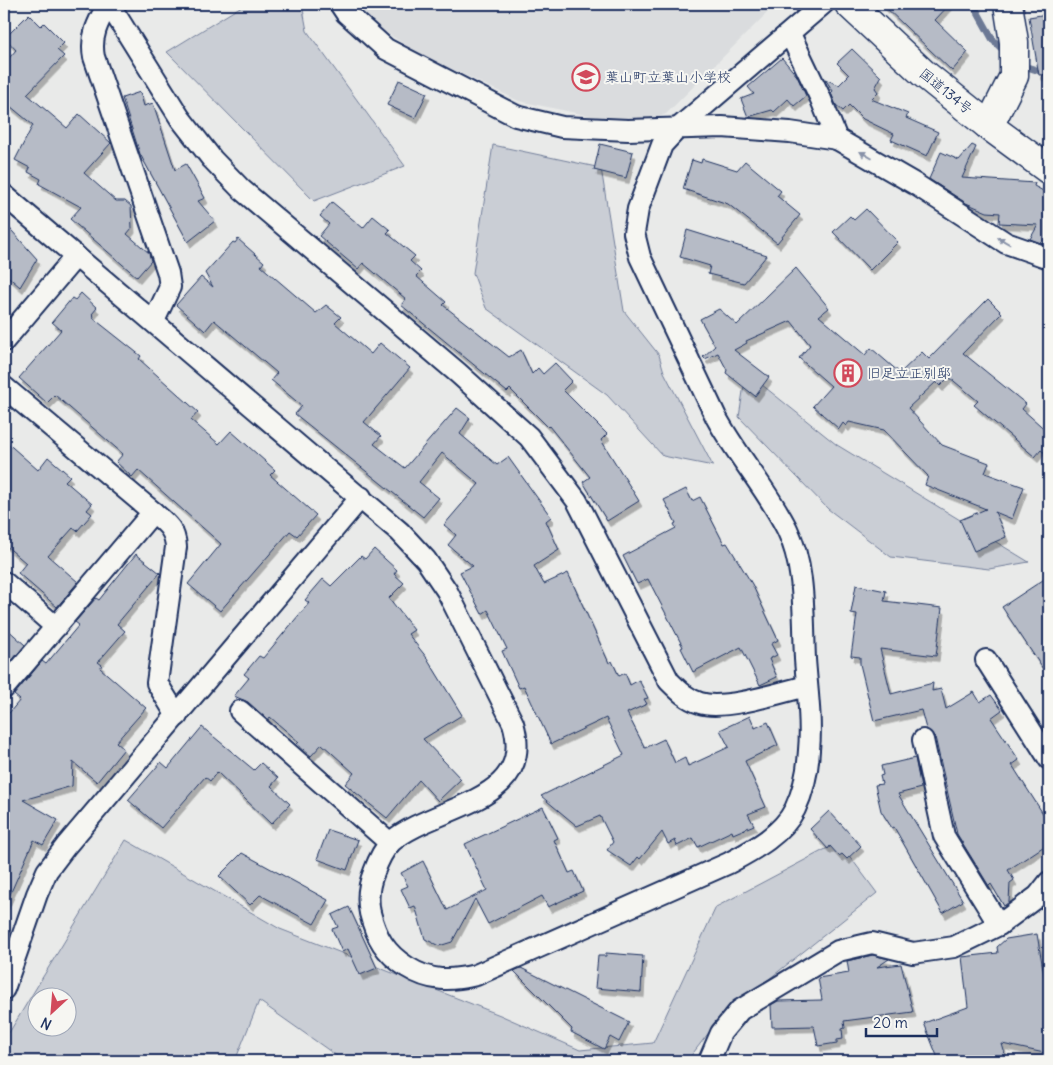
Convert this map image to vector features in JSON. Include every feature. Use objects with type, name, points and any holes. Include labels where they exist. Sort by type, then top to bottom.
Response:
[{"type":"main road","name":"国道134号","points":[[849,4],[923,73],[989,126],[1049,170]]},
{"type":"main road","points":[[989,126],[1014,76],[1014,42],[1008,4]]},
{"type":"street","points":[[154,321],[170,287],[168,273],[94,57],[91,42],[98,22],[109,4],[180,118],[212,160],[242,190],[501,409],[535,444],[577,501],[669,681],[684,696],[702,704],[723,706],[807,686]]},
{"type":"street","points":[[340,4],[346,13],[386,48],[516,116],[562,127],[628,130],[676,130],[722,127],[790,132],[837,139],[915,184],[1006,243],[1049,258]]},
{"type":"street","points":[[4,195],[361,497],[400,532],[426,560],[447,591],[513,723],[518,739],[517,754],[512,769],[504,782],[492,792],[411,828],[390,843],[379,859],[370,882],[369,906],[375,934],[394,959],[420,976],[450,980],[476,975],[729,863],[754,850],[774,835],[794,810],[804,784],[809,749],[799,565],[788,530],[769,498],[730,442],[716,417],[640,258],[634,233],[638,208],[662,145],[676,130],[823,4]]},
{"type":"street","points":[[790,34],[837,139]]},
{"type":"street","points":[[4,341],[76,256]]},
{"type":"street","points":[[4,387],[170,526],[175,536],[176,547],[157,683],[177,716]]},
{"type":"street","points":[[4,989],[47,871],[66,846],[361,497]]},
{"type":"street","points":[[4,688],[153,512]]},
{"type":"street","points":[[4,582],[56,627]]},
{"type":"street","points":[[986,660],[1049,759]]},
{"type":"street","points":[[240,711],[390,843]]},
{"type":"street","points":[[923,740],[944,836],[999,925]]},
{"type":"street","points":[[709,1061],[722,1033],[740,1010],[838,951],[872,943],[913,953],[954,947],[999,925],[1038,896],[1049,882]]},
{"type":"shaded area","points":[[245,4],[302,4],[307,31],[405,166],[314,201],[167,52]]},
{"type":"shaded area","name":"葉山町立葉山小学校","points":[[349,4],[776,4],[666,114],[649,121],[600,118],[519,101],[416,52],[355,12]]},
{"type":"shaded area","points":[[493,145],[601,168],[624,311],[659,355],[664,372],[713,466],[663,456],[607,395],[486,308],[473,273]]},
{"type":"shaded area","points":[[746,372],[837,445],[1029,562],[989,569],[891,557],[828,509],[739,417]]},
{"type":"shaded area","points":[[126,840],[280,929],[500,1015],[580,1050],[653,1043],[716,907],[839,842],[877,893],[720,1018],[687,1061],[344,1061],[259,1001],[235,1061],[4,1061],[4,1041],[28,1001],[28,1038],[78,1038],[78,988],[36,988]]},
{"type":"building","points":[[882,4],[950,4],[935,20],[968,52],[952,71]]},
{"type":"building","points":[[29,14],[41,26],[44,23],[64,43],[57,50],[64,56],[27,94],[67,128],[79,114],[111,143],[84,173],[116,201],[125,201],[131,206],[132,228],[127,234],[149,253],[151,261],[137,277],[70,219],[81,207],[39,184],[41,179],[28,172],[30,168],[15,160],[33,125],[4,101],[4,64],[16,50],[5,38]]},
{"type":"building","points":[[1041,15],[1049,18],[1049,74],[1039,75],[1029,17]]},
{"type":"building","points":[[852,49],[881,77],[875,88],[878,92],[871,99],[908,114],[906,118],[938,132],[927,156],[891,140],[894,134],[863,119],[849,105],[843,111],[836,105],[831,93],[833,91],[825,79],[839,85],[849,75],[837,63]]},
{"type":"building","points":[[782,58],[797,76],[806,96],[794,106],[788,99],[774,112],[772,110],[748,117],[741,99],[754,94],[748,87]]},
{"type":"building","points":[[399,80],[427,93],[415,118],[387,105]]},
{"type":"building","points":[[140,92],[144,106],[153,103],[175,170],[186,164],[205,198],[198,201],[215,221],[188,242],[140,154],[122,98]]},
{"type":"building","points":[[600,144],[633,152],[626,178],[594,170]]},
{"type":"building","points":[[972,145],[976,147],[962,178],[1035,183],[1034,186],[1049,194],[1049,246],[1030,239],[1038,225],[999,223],[1000,213],[987,212],[966,203],[929,179],[941,152],[959,160]]},
{"type":"building","points":[[702,159],[737,170],[745,161],[781,191],[777,196],[800,215],[777,243],[728,204],[683,189],[692,160],[701,163]]},
{"type":"building","points":[[332,202],[363,228],[373,216],[390,230],[387,233],[415,256],[410,261],[421,271],[416,276],[446,302],[443,305],[509,357],[521,350],[532,374],[538,368],[543,374],[555,363],[572,381],[563,390],[607,434],[601,440],[639,501],[607,521],[583,482],[590,477],[549,426],[510,389],[507,392],[401,305],[406,299],[363,263],[358,269],[319,236],[329,224],[320,216]]},
{"type":"building","points":[[866,209],[898,242],[870,270],[833,232],[850,216],[854,220]]},
{"type":"building","points":[[4,222],[37,259],[20,287],[4,273]]},
{"type":"building","points":[[687,230],[767,255],[744,283],[708,274],[710,266],[680,257]]},
{"type":"building","points":[[238,239],[264,262],[261,266],[316,313],[326,305],[341,317],[335,323],[371,354],[380,343],[410,368],[364,422],[381,436],[374,444],[405,468],[457,408],[470,418],[460,434],[497,465],[508,457],[551,517],[546,521],[559,550],[534,566],[544,584],[568,573],[609,663],[612,661],[619,676],[625,673],[630,685],[639,680],[648,698],[644,699],[647,704],[627,713],[645,748],[664,739],[675,763],[685,758],[688,766],[729,747],[720,730],[750,716],[755,728],[768,722],[778,745],[745,761],[766,807],[748,814],[754,825],[733,834],[732,831],[698,847],[693,838],[677,846],[675,840],[668,844],[662,832],[640,859],[638,857],[631,866],[607,850],[613,842],[600,816],[577,826],[541,796],[624,755],[606,718],[551,744],[524,686],[519,688],[502,651],[507,649],[488,610],[482,614],[460,572],[473,566],[448,545],[456,535],[444,525],[479,484],[442,453],[419,482],[439,498],[423,517],[295,414],[302,406],[271,380],[277,373],[214,320],[205,331],[176,305],[201,277],[213,287],[205,273]]},
{"type":"building","points":[[796,268],[829,308],[819,316],[865,355],[871,348],[900,373],[922,352],[929,359],[988,299],[1002,313],[963,353],[1026,404],[1022,409],[1049,433],[1049,456],[1041,450],[1035,457],[974,405],[978,401],[949,377],[940,386],[936,382],[908,408],[942,445],[989,463],[985,473],[1024,487],[1012,519],[995,512],[1006,537],[974,551],[960,520],[986,509],[925,485],[928,476],[884,430],[849,422],[846,426],[843,423],[839,429],[813,406],[831,386],[799,358],[810,345],[791,321],[746,341],[747,343],[734,350],[769,377],[755,396],[726,373],[727,370],[718,353],[705,359],[703,357],[715,346],[700,319],[719,309],[737,325]]},
{"type":"building","points":[[81,293],[97,308],[92,314],[93,318],[141,356],[139,359],[198,412],[191,420],[219,444],[231,431],[275,470],[270,475],[316,515],[297,536],[290,531],[220,611],[188,584],[221,544],[138,470],[132,477],[116,462],[123,454],[55,395],[47,403],[19,378],[61,330],[52,322],[72,298],[75,300]]},
{"type":"building","points":[[4,440],[38,470],[48,457],[70,476],[65,481],[92,504],[87,510],[92,514],[77,531],[73,528],[48,556],[78,582],[57,607],[18,573],[26,563],[4,544]]},
{"type":"building","points":[[686,489],[692,501],[700,497],[724,544],[727,543],[752,584],[778,640],[771,644],[777,655],[769,659],[777,677],[760,685],[741,647],[693,672],[681,648],[683,647],[648,579],[637,584],[623,556],[676,528],[674,524],[676,523],[664,500]]},
{"type":"building","points":[[374,549],[397,570],[394,574],[404,583],[389,598],[414,630],[408,634],[427,658],[462,715],[423,739],[461,779],[438,801],[419,780],[387,818],[345,784],[354,773],[322,744],[311,756],[297,744],[299,742],[270,717],[268,720],[248,702],[234,696],[249,678],[244,674],[259,656],[263,658],[309,603],[305,600],[323,579],[331,586],[361,556],[365,559]]},
{"type":"building","points":[[136,554],[160,573],[117,624],[125,631],[98,662],[102,665],[100,668],[146,708],[116,742],[124,749],[97,782],[73,762],[72,786],[23,800],[58,820],[43,845],[34,840],[4,908],[4,719],[20,700],[14,695],[42,661],[46,664],[79,625],[75,622],[96,598],[99,600]]},
{"type":"building","points":[[1049,576],[1049,678],[1002,607]]},
{"type":"building","points":[[856,585],[886,591],[884,601],[942,608],[936,656],[880,649],[891,694],[933,683],[932,691],[941,689],[946,709],[974,692],[980,702],[991,695],[1002,710],[991,718],[1019,760],[1012,765],[1049,823],[1049,843],[1008,870],[1014,880],[1010,883],[1009,902],[1004,906],[991,884],[989,886],[957,834],[935,737],[926,729],[921,710],[874,721],[860,657],[851,656],[857,614],[851,613]]},
{"type":"building","points":[[4,626],[25,645],[4,670]]},
{"type":"building","points":[[202,727],[254,770],[261,763],[278,778],[271,786],[290,804],[271,824],[217,772],[210,781],[205,777],[161,828],[128,800],[161,762],[168,768]]},
{"type":"building","points":[[915,758],[921,788],[898,794],[963,901],[943,913],[894,827],[892,828],[881,811],[875,785],[882,784],[880,776],[883,775],[881,766]]},
{"type":"building","points":[[543,807],[558,838],[554,840],[569,873],[574,871],[583,891],[548,907],[542,896],[488,924],[475,899],[452,942],[439,946],[425,939],[415,906],[410,908],[401,889],[408,886],[401,873],[423,861],[447,910],[487,890],[465,844]]},
{"type":"building","points":[[829,811],[861,846],[847,859],[842,854],[839,856],[830,846],[828,849],[810,829]]},
{"type":"building","points":[[328,830],[358,840],[347,870],[317,859]]},
{"type":"building","points":[[242,853],[328,900],[314,924],[260,895],[250,905],[219,876]]},
{"type":"building","points":[[349,907],[377,968],[360,975],[348,949],[342,952],[332,929],[338,927],[332,915]]},
{"type":"building","points":[[1037,934],[1049,1004],[1049,1054],[1002,1044],[1007,1061],[939,1061],[924,1023],[968,1007],[962,957],[998,953],[997,947],[1006,939]]},
{"type":"building","points":[[606,953],[643,956],[641,992],[595,988],[598,956],[606,956]]},
{"type":"building","points":[[873,955],[889,959],[877,967],[901,964],[913,1012],[844,1021],[845,1028],[842,1029],[843,1039],[837,1040],[837,1043],[818,1046],[814,1026],[772,1027],[771,1005],[778,1001],[822,1000],[818,978],[849,973],[847,961]]},
{"type":"building","points":[[521,968],[629,1022],[619,1042],[610,1037],[604,1049],[571,1032],[572,1029],[514,971]]},
{"type":"waterway","points":[[973,4],[993,40],[1001,48]]},
{"type":"waterway","points":[[1027,67],[1046,73],[1049,72]]},
{"type":"place","name":"葉山町立葉山小学校","points":[[586,77]]},
{"type":"place","name":"旧足立正別邸","points":[[848,373]]}]
